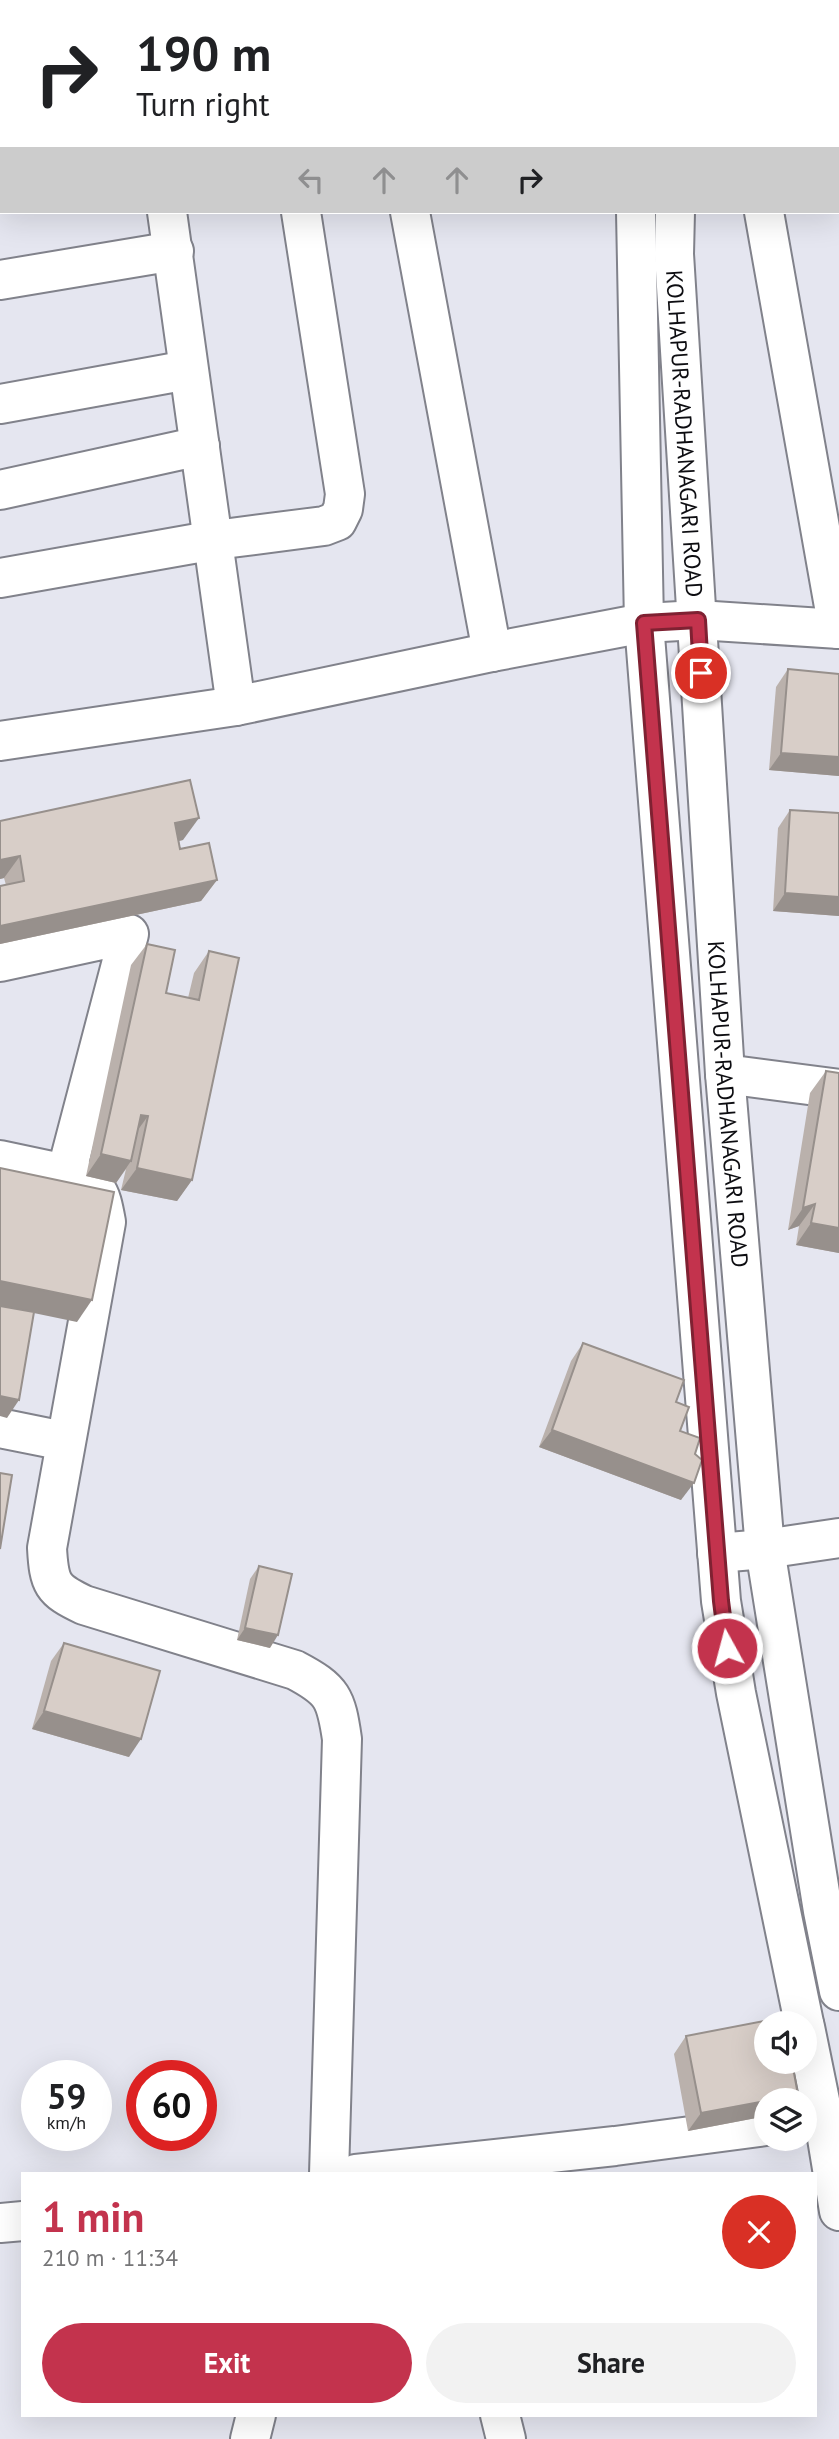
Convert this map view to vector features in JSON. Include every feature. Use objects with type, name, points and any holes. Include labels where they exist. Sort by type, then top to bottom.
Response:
[{"type":"street","points":[[167,214],[188,370],[215,540],[236,706]]},
{"type":"street","points":[[0,578],[215,540],[324,526],[337,521],[343,509],[345,494],[301,214]]},
{"type":"street","points":[[410,214],[492,652]]},
{"type":"street","points":[[636,214],[644,623],[717,1553],[727,1648],[802,2011]]},
{"type":"street","name":"KOLHAPUR-RADHANAGARI ROAD","points":[[675,214],[674,254],[725,1074],[765,1549],[831,1912],[839,1991]]},
{"type":"street","points":[[0,741],[236,706],[644,623],[698,620],[838,629],[764,214]]},
{"type":"street","points":[[0,280],[174,251]]},
{"type":"street","points":[[0,404],[188,370]]},
{"type":"street","points":[[0,490],[200,446]]},
{"type":"street","points":[[0,962],[129,934],[66,1174]]},
{"type":"street","points":[[725,1074],[839,1089]]},
{"type":"street","points":[[0,1160],[89,1181],[102,1199],[106,1222],[47,1549],[48,1574],[60,1594],[84,1605],[295,1670],[320,1683],[337,1707],[342,1740],[329,2172]]},
{"type":"street","points":[[0,1428],[65,1441]]},
{"type":"street","points":[[717,1553],[839,1538]]},
{"type":"street","points":[[814,2074],[839,2211]]},
{"type":"street","points":[[392,2172],[445,2169],[754,2128]]},
{"type":"street","points":[[0,2223],[21,2221]]},
{"type":"street","points":[[250,2439],[256,2417]]},
{"type":"street","points":[[500,2417],[506,2439]]},
{"type":"building","points":[[788,669],[839,674],[839,757],[781,753]]},
{"type":"building","points":[[190,780],[199,818],[175,823],[180,849],[209,843],[217,880],[0,926],[0,886],[24,881],[20,856],[0,860],[0,821]]},
{"type":"building","points":[[790,810],[839,813],[839,897],[785,893]]},
{"type":"building","points":[[147,944],[175,950],[166,993],[199,1000],[209,951],[239,958],[192,1180],[137,1168],[148,1116],[141,1115],[131,1161],[101,1154]]},
{"type":"building","points":[[826,1071],[839,1073],[839,1228],[811,1223],[815,1204],[803,1208]]},
{"type":"building","points":[[0,1168],[114,1192],[92,1300],[0,1281]]},
{"type":"building","points":[[0,1306],[34,1312],[19,1400],[0,1396]]},
{"type":"building","points":[[583,1343],[684,1380],[676,1402],[689,1407],[680,1431],[700,1438],[695,1454],[702,1460],[694,1483],[552,1430]]},
{"type":"building","points":[[0,1473],[12,1475],[0,1549]]},
{"type":"building","points":[[259,1566],[292,1574],[278,1635],[245,1628]]},
{"type":"building","points":[[64,1643],[160,1671],[141,1739],[44,1711]]},
{"type":"building","points":[[754,2023],[754,2074],[794,2074],[797,2088],[754,2088],[754,2103],[701,2113],[686,2036]]},
{"type":"route","points":[[701,673],[698,620],[644,623],[721,1601],[727,1648]]}]
